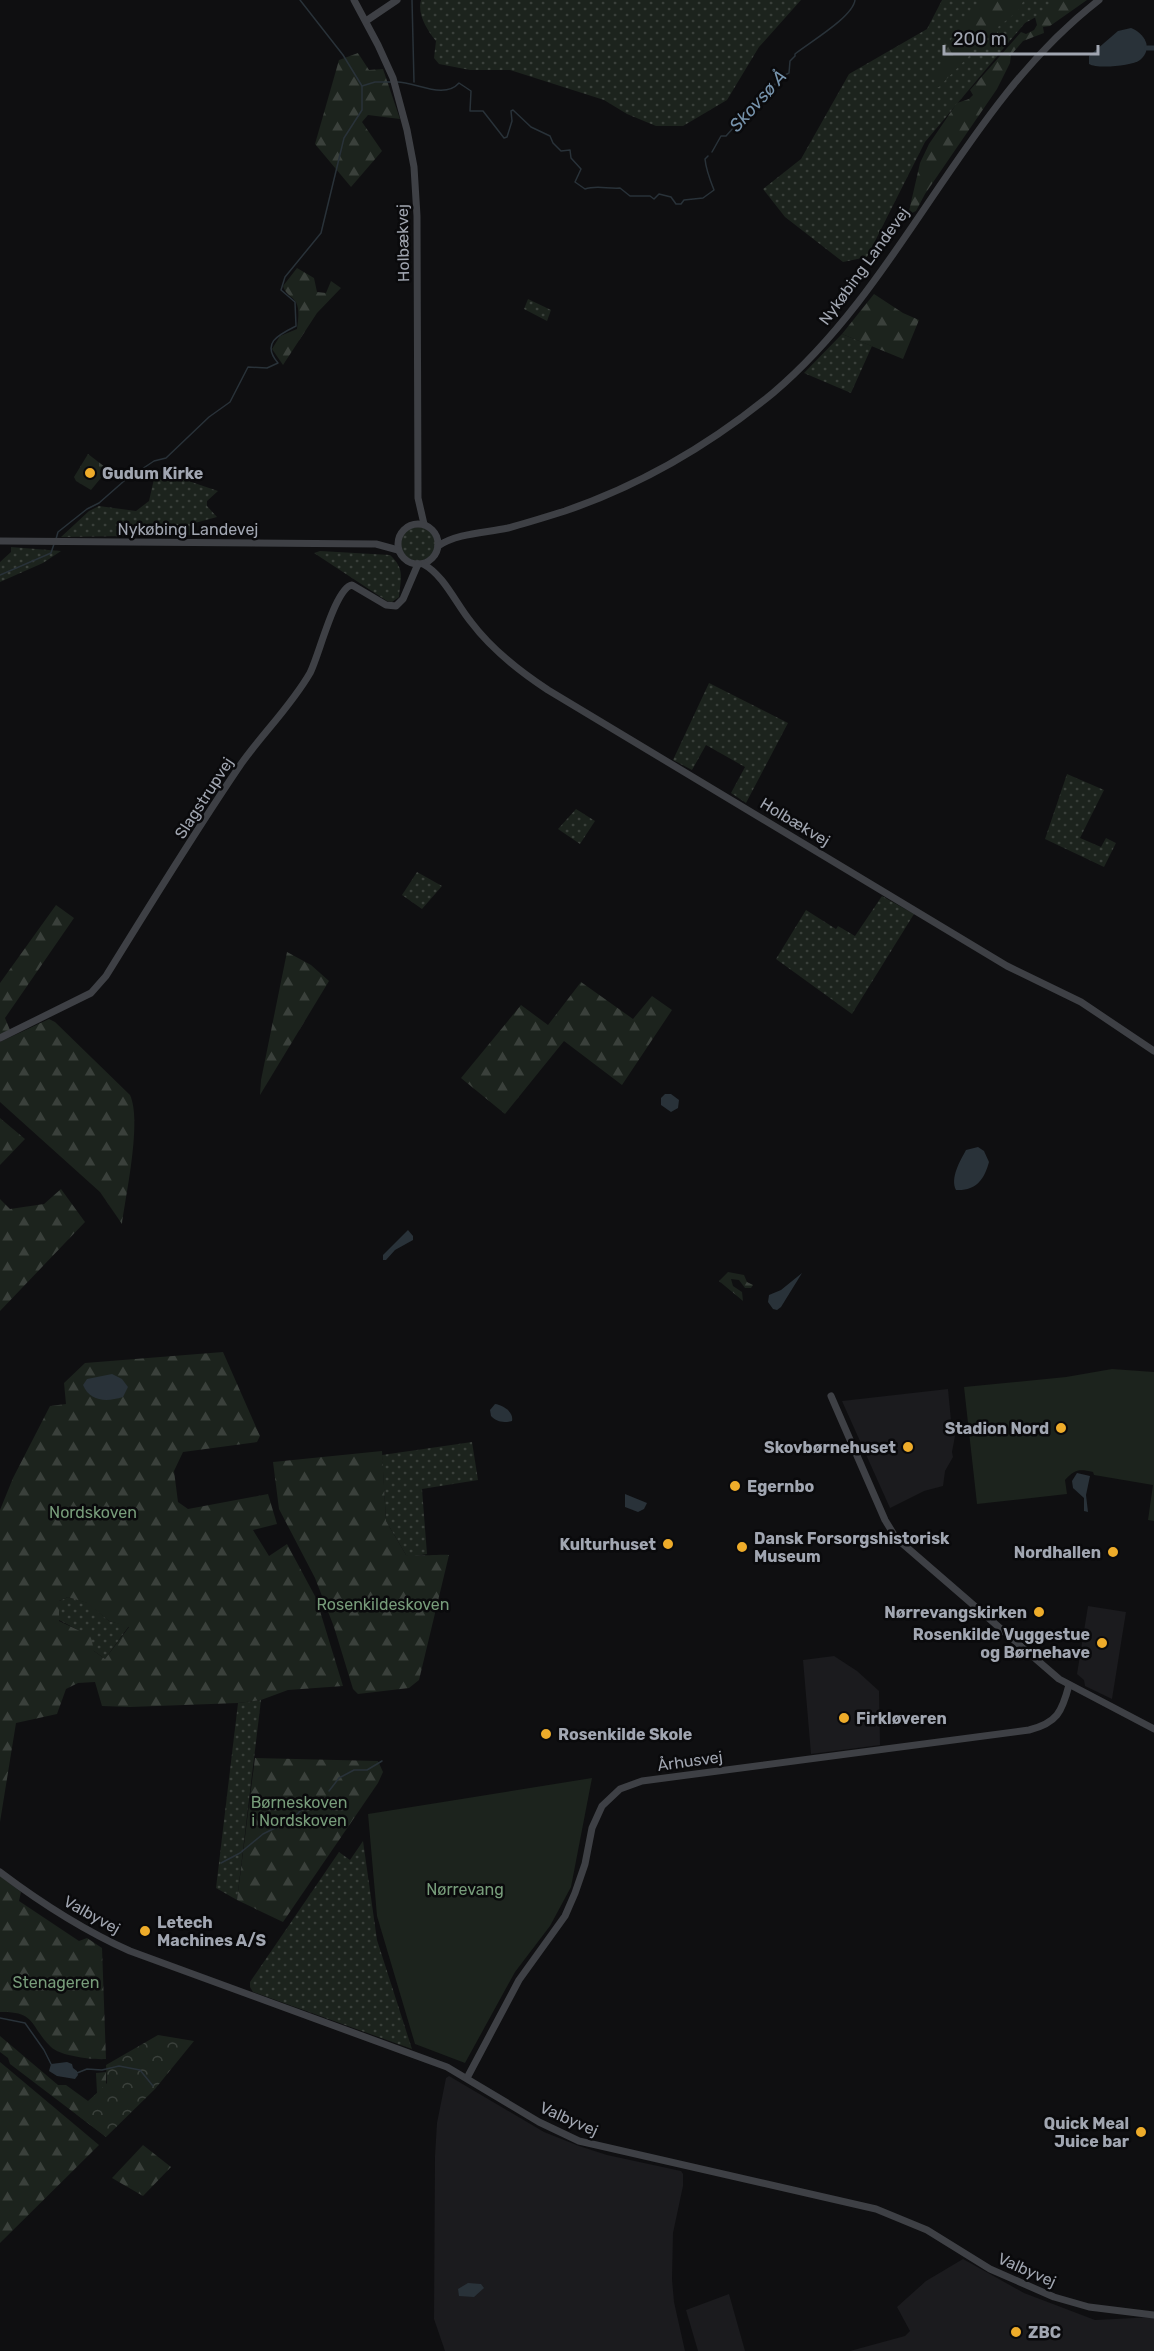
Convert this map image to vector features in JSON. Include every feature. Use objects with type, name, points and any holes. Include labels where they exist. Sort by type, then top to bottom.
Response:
[{"type":"street","name":"Holbækvej","points":[[354,0],[394,82],[407,130],[416,189],[418,498],[424,524]]},
{"type":"street","points":[[366,21],[397,0]]},
{"type":"street","name":"Nykøbing Landevej","points":[[438,546],[466,536],[509,527],[565,511],[642,479],[706,443],[774,392],[824,344],[882,271],[974,134],[1017,78],[1049,43],[1099,0]]},
{"type":"street","name":"Holbækvej","points":[[412,524],[418,498]]},
{"type":"street","points":[[405,596],[421,564],[433,557],[438,546],[436,535],[424,524],[412,524],[403,530],[398,539],[398,550],[408,562],[421,564]]},
{"type":"street","name":"Nykøbing Landevej","points":[[436,535],[466,536]]},
{"type":"street","name":"Nykøbing Landevej","points":[[0,541],[376,544],[398,539]]},
{"type":"street","name":"Nykøbing Landevej","points":[[376,544],[398,550]]},
{"type":"street","name":"Holbækvej","points":[[433,557],[447,587],[471,622],[515,668],[1007,966],[1081,1002],[1154,1051]]},
{"type":"street","points":[[405,596],[408,562]]},
{"type":"street","name":"Holbækvej","points":[[421,564],[434,572],[447,587]]},
{"type":"street","name":"Slagstrupvej","points":[[0,1038],[92,993],[106,976],[242,763],[280,716],[307,677],[345,588],[352,585],[389,606],[401,603],[405,596]]},
{"type":"street","points":[[831,1395],[880,1509],[896,1538],[974,1608],[1069,1685],[1154,1729]]},
{"type":"street","name":"Århusvej","points":[[467,2078],[519,1980],[565,1916],[585,1864],[596,1816],[610,1797],[621,1789],[642,1781],[1041,1727],[1050,1723],[1062,1710],[1069,1685]]},
{"type":"street","name":"Valbyvej","points":[[0,1872],[65,1917],[120,1947],[430,2061],[467,2078],[539,2122],[579,2141],[876,2209],[917,2225],[990,2269],[1054,2297],[1111,2311],[1154,2315]]},
{"type":"shaded area","points":[[1131,28],[1140,33],[1146,41],[1146,51],[1140,60],[1114,66],[1089,64],[1089,56],[1118,31]]},
{"type":"shaded area","points":[[665,1094],[671,1094],[679,1100],[678,1108],[671,1112],[661,1105],[661,1098]]},
{"type":"shaded area","points":[[978,1147],[984,1151],[989,1162],[985,1174],[969,1189],[956,1190],[954,1180],[961,1159],[966,1150]]},
{"type":"shaded area","points":[[408,1230],[413,1240],[383,1260],[383,1255]]},
{"type":"shaded area","points":[[802,1273],[781,1307],[777,1310],[773,1309],[768,1302],[769,1295],[781,1290]]},
{"type":"shaded area","points":[[112,1374],[122,1379],[128,1387],[123,1397],[111,1400],[100,1399],[86,1391],[83,1385],[87,1379]]},
{"type":"shaded area","name":"Skovbørnehuset","points":[[948,1389],[952,1431],[955,1436],[953,1457],[945,1471],[943,1486],[924,1491],[890,1508],[842,1401]]},
{"type":"shaded area","points":[[495,1404],[507,1410],[512,1421],[500,1422],[491,1416],[490,1410]]},
{"type":"shaded area","points":[[1077,1473],[1090,1476],[1086,1495],[1088,1512],[1084,1511],[1084,1498],[1073,1488],[1072,1481]]},
{"type":"shaded area","points":[[625,1494],[647,1503],[644,1509],[638,1512],[625,1507]]},
{"type":"shaded area","name":"Rosenkilde Vuggestue og Børnehave","points":[[1088,1606],[1126,1612],[1112,1699],[1085,1686],[1084,1680],[1077,1674]]},
{"type":"shaded area","name":"Firkløveren","points":[[834,1656],[857,1671],[879,1691],[880,1745],[811,1754],[803,1660]]},
{"type":"shaded area","points":[[67,2062],[72,2064],[77,2071],[78,2075],[75,2079],[57,2076],[49,2071],[51,2064]]},
{"type":"shaded area","points":[[449,2076],[544,2132],[607,2155],[681,2171],[683,2186],[673,2233],[672,2279],[674,2302],[685,2351],[445,2351],[434,2319],[435,2156],[437,2123],[446,2078]]},
{"type":"shaded area","points":[[963,2259],[1024,2293],[1095,2320],[1154,2317],[1154,2351],[850,2351],[905,2336],[910,2331],[897,2307],[926,2281]]},
{"type":"shaded area","points":[[468,2283],[481,2284],[484,2288],[474,2297],[459,2296],[458,2289]]},
{"type":"shaded area","points":[[729,2294],[745,2351],[698,2351],[686,2310]]},
{"type":"green space","points":[[421,0],[801,0],[759,47],[727,100],[683,126],[656,126],[627,114],[604,100],[510,70],[470,70],[439,64],[434,58],[436,41],[426,27],[420,11]]},
{"type":"green space","points":[[942,0],[1067,0],[1025,23],[925,142],[867,257],[843,262],[785,217],[763,189],[801,159],[849,74],[927,29]]},
{"type":"green space","points":[[982,0],[1024,0],[1018,11],[998,27],[1000,31],[991,37],[982,34],[977,38],[969,56],[939,87],[933,87],[951,39],[965,16]]},
{"type":"green space","points":[[1060,0],[1087,0],[1050,26],[1043,27],[1044,33],[1023,41],[1011,55],[1010,63],[997,89],[925,194],[916,211],[912,213],[909,211],[920,163],[929,144],[957,103],[973,95],[970,90],[1021,32],[1026,34],[1034,30],[1037,25],[1035,17]]},
{"type":"green space","points":[[358,53],[369,70],[383,69],[400,119],[368,115],[362,122],[382,151],[351,187],[315,144],[339,60]]},
{"type":"green space","points":[[297,268],[314,278],[317,292],[326,293],[331,281],[341,288],[317,313],[283,365],[272,349],[280,336],[297,329],[297,305],[283,286]]},
{"type":"green space","points":[[874,294],[903,313],[919,320],[903,359],[842,334]]},
{"type":"green space","points":[[528,299],[551,310],[547,321],[524,309]]},
{"type":"green space","points":[[842,334],[872,346],[851,393],[804,373]]},
{"type":"green space","points":[[88,454],[105,467],[105,473],[91,490],[76,481],[74,477]]},
{"type":"green space","points":[[156,470],[218,491],[207,501],[207,506],[217,517],[195,523],[193,526],[197,535],[61,537],[89,511],[99,506],[136,511],[149,501]]},
{"type":"green space","points":[[418,527],[430,532],[435,544],[430,556],[418,561],[406,556],[401,544],[406,532]]},
{"type":"green space","points":[[11,547],[61,551],[43,563],[0,582],[0,562],[11,552]]},
{"type":"green space","points":[[320,551],[390,555],[400,569],[399,597],[392,602],[387,601],[314,553]]},
{"type":"green space","points":[[709,683],[788,723],[746,803],[731,793],[745,767],[706,745],[692,770],[673,760]]},
{"type":"green space","points":[[1067,774],[1104,790],[1080,838],[1101,847],[1106,838],[1116,843],[1104,867],[1045,839]]},
{"type":"green space","points":[[576,809],[595,821],[580,844],[558,829]]},
{"type":"green space","points":[[417,872],[442,886],[422,909],[402,895]]},
{"type":"green space","points":[[882,896],[914,914],[852,1014],[776,959],[806,910],[836,929],[838,926],[855,936]]},
{"type":"green space","points":[[56,905],[74,918],[5,1018],[10,1030],[0,1035],[0,983]]},
{"type":"green space","points":[[287,952],[311,965],[329,981],[260,1095],[261,1080]]},
{"type":"green space","points":[[581,982],[633,1019],[652,996],[672,1010],[622,1085],[564,1041],[505,1114],[461,1078],[521,1005],[548,1025]]},
{"type":"green space","points":[[49,1019],[55,1022],[130,1095],[133,1107],[134,1139],[122,1224],[100,1192],[0,1102],[0,1042]]},
{"type":"green space","points":[[0,1118],[25,1139],[0,1165]]},
{"type":"green space","points":[[61,1189],[85,1222],[0,1311],[0,1199],[10,1209],[44,1204]]},
{"type":"green space","points":[[728,1272],[744,1275],[747,1282],[753,1285],[751,1288],[745,1288],[739,1280],[731,1279],[733,1286],[742,1292],[743,1301],[719,1281]]},
{"type":"green space","name":"Nordskoven","points":[[223,1352],[260,1436],[257,1442],[183,1452],[174,1471],[178,1502],[188,1509],[268,1494],[277,1524],[253,1530],[269,1556],[287,1544],[316,1598],[343,1686],[288,1690],[261,1700],[238,1703],[130,1707],[102,1706],[95,1682],[78,1683],[66,1689],[57,1714],[16,1723],[0,1822],[0,1510],[13,1478],[50,1406],[66,1404],[64,1383],[85,1363]],"holes":[[[68,1597],[87,1603],[109,1621],[129,1627],[105,1659],[94,1651],[90,1632],[78,1630],[59,1621],[59,1601]]]},
{"type":"green space","name":"Stadion Nord","points":[[1112,1369],[1154,1372],[1154,1521],[1148,1520],[1153,1485],[1094,1475],[1093,1472],[1084,1470],[1075,1472],[1065,1480],[1067,1494],[977,1504],[964,1387],[1066,1377]]},
{"type":"green space","points":[[472,1442],[478,1480],[422,1489],[427,1554],[410,1557],[406,1555],[386,1521],[382,1455]]},
{"type":"green space","name":"Rosenkildeskoven","points":[[382,1451],[386,1521],[406,1555],[449,1555],[419,1680],[409,1688],[358,1694],[353,1689],[334,1627],[315,1578],[279,1509],[273,1462]]},
{"type":"green space","points":[[68,1597],[88,1603],[109,1621],[129,1626],[105,1659],[94,1651],[78,1630],[59,1620],[59,1601]]},
{"type":"green space","points":[[261,1700],[237,1900],[216,1888],[238,1703]]},
{"type":"green space","name":"Børneskoven i Nordskoven","points":[[255,1758],[378,1761],[383,1772],[378,1783],[283,1922],[237,1900]]},
{"type":"green space","name":"Nørrevang","points":[[592,1778],[571,1887],[550,1926],[515,1972],[465,2063],[415,2044],[377,1916],[368,1814]]},
{"type":"green space","points":[[363,1841],[377,1940],[412,2049],[253,1992],[250,1987],[250,1982],[339,1852],[350,1860]]},
{"type":"green space","name":"Stenageren","points":[[0,1876],[21,1892],[19,1901],[79,1941],[87,1938],[102,1948],[106,2059],[77,2057],[55,2050],[44,2040],[27,2017],[12,2012],[0,2012]]},
{"type":"green space","points":[[158,2035],[194,2041],[155,2089],[106,2137],[76,2114],[107,2083],[106,2065]]},
{"type":"green space","points":[[0,2036],[58,2085],[66,2085],[88,2101],[97,2093],[96,2073],[106,2072],[106,2137],[10,2064],[8,2058],[0,2052]]},
{"type":"green space","points":[[0,2062],[99,2145],[0,2243]]},
{"type":"green space","points":[[143,2145],[171,2167],[143,2196],[112,2178]]},
{"type":"waterway","points":[[56,539],[58,532],[87,509],[99,503],[124,481],[154,461],[166,458],[209,417],[230,402],[248,367],[267,368],[278,363],[273,356],[271,345],[278,336],[296,326],[295,302],[281,290],[285,277],[321,233],[344,138],[362,110],[362,86],[343,55],[300,0]]},
{"type":"waterway","points":[[412,0],[414,82]]},
{"type":"waterway","name":"Skovsø Å","points":[[712,152],[721,136],[726,136],[752,107],[771,91],[779,78],[789,73],[790,61],[795,54],[847,14],[855,0]]},
{"type":"waterway","points":[[1147,48],[1154,48]]},
{"type":"waterway","points":[[362,86],[375,82],[392,82]]},
{"type":"waterway","name":"Skovsø Å","points":[[397,82],[438,90],[453,88],[459,83],[471,91],[470,111],[483,111],[504,138],[507,137],[513,110],[531,127],[550,136],[561,151],[570,150],[571,158],[581,169],[575,182],[585,189],[620,188],[630,196],[650,196],[654,199],[659,194],[671,197],[676,204],[681,204],[684,200],[703,198],[714,190],[705,159],[708,156]]},
{"type":"waterway","points":[[0,575],[51,553],[54,544]]},
{"type":"waterway","points":[[329,1791],[339,1778],[354,1770],[367,1770],[382,1761]]},
{"type":"waterway","points":[[221,1863],[240,1853],[263,1834],[293,1819],[307,1803],[315,1799]]},
{"type":"waterway","points":[[0,2018],[25,2023],[51,2064]]},
{"type":"waterway","points":[[77,2073],[87,2069],[102,2070],[119,2066],[140,2070],[153,2086]]},
{"type":"place","name":"Gudum Kirke","points":[[90,473]]},
{"type":"place","name":"Stadion Nord","points":[[1061,1428]]},
{"type":"place","name":"Skovbørnehuset","points":[[908,1447]]},
{"type":"place","name":"Egernbo","points":[[735,1486]]},
{"type":"place","name":"Kulturhuset","points":[[668,1544]]},
{"type":"place","name":"Dansk Forsorgshistorisk Museum","points":[[742,1547]]},
{"type":"place","name":"Nordhallen","points":[[1113,1552]]},
{"type":"place","name":"Nørrevangskirken","points":[[1039,1612]]},
{"type":"place","name":"Rosenkilde Vuggestue og Børnehave","points":[[1102,1643]]},
{"type":"place","name":"Firkløveren","points":[[844,1718]]},
{"type":"place","name":"Rosenkilde Skole","points":[[546,1734]]},
{"type":"place","name":"Letech Machines A/S","points":[[145,1931]]},
{"type":"place","name":"Quick Meal Juice bar","points":[[1141,2132]]},
{"type":"place","name":"ZBC","points":[[1016,2332]]}]
